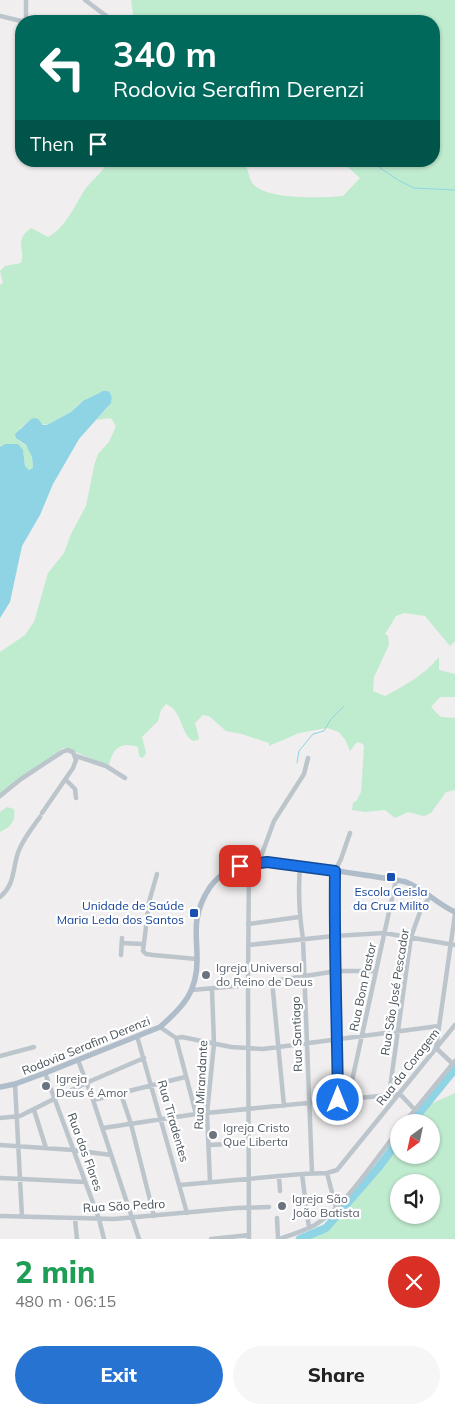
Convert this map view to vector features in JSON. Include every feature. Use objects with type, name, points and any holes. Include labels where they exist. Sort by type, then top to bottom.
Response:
[{"type":"main road","points":[[192,990],[197,961],[197,919],[204,897],[219,877],[231,869],[249,863],[259,862],[300,866],[396,880],[414,885],[455,913]]},
{"type":"main road","name":"Rodovia Serafim Derenzi","points":[[0,1086],[16,1084],[160,1027],[180,1009],[192,990]]},
{"type":"street","points":[[26,0],[26,15]]},
{"type":"street","points":[[85,0],[105,15]]},
{"type":"street","points":[[0,16],[15,20]]},
{"type":"street","points":[[0,796],[21,779],[67,750],[106,766],[125,778]]},
{"type":"street","points":[[0,897],[8,889],[12,881],[16,858],[21,844],[66,780],[75,764],[75,754]]},
{"type":"street","points":[[259,862],[274,821],[304,774],[308,758]]},
{"type":"street","points":[[66,780],[75,789],[76,798]]},
{"type":"street","points":[[338,1100],[334,936],[335,871],[344,853],[350,833]]},
{"type":"street","points":[[211,1239],[249,1237],[249,863]]},
{"type":"street","name":"Rua Santiago","points":[[300,866],[298,892],[305,976],[308,1103],[312,1133],[312,1173]]},
{"type":"street","points":[[157,874],[149,902],[142,951],[146,954],[197,961]]},
{"type":"street","name":"Rua Bom Pastor","points":[[348,1099],[396,880]]},
{"type":"street","name":"Rua São José Pescador","points":[[389,1095],[412,937],[420,912],[430,896]]},
{"type":"street","points":[[412,1114],[454,1062],[436,1048],[453,945],[455,913]]},
{"type":"street","points":[[248,924],[299,917]]},
{"type":"street","points":[[248,945],[384,933],[453,945]]},
{"type":"street","points":[[121,955],[122,941],[142,944]]},
{"type":"street","points":[[192,990],[248,985],[336,970],[376,971]]},
{"type":"street","points":[[272,981],[284,1106]]},
{"type":"street","name":"Rua Mirandante","points":[[210,1182],[207,1113],[214,1044],[212,989]]},
{"type":"street","points":[[160,1027],[176,1038],[196,1114]]},
{"type":"street","points":[[176,1038],[182,1037],[248,1049],[278,1049],[363,1036],[439,1028]]},
{"type":"street","points":[[439,1028],[440,1033],[445,1036]]},
{"type":"street","name":"Rua da Coragem","points":[[327,1173],[334,1172],[340,1168],[445,1036],[454,1028]]},
{"type":"street","name":"Rua Tiradentes","points":[[137,1036],[188,1213]]},
{"type":"street","points":[[0,1056],[34,1047]]},
{"type":"street","points":[[0,1118],[17,1118],[86,1083],[144,1058]]},
{"type":"street","points":[[78,1060],[139,1239]]},
{"type":"street","name":"Rua das Flores","points":[[45,1073],[99,1219],[104,1239]]},
{"type":"street","points":[[93,1100],[186,1077]]},
{"type":"street","points":[[16,1084],[22,1217]]},
{"type":"street","points":[[120,1094],[131,1124],[154,1216]]},
{"type":"street","points":[[102,1128],[196,1114],[400,1094],[415,1110]]},
{"type":"street","points":[[34,1110],[46,1148]]},
{"type":"street","points":[[277,1218],[278,1239],[309,1228],[336,1208],[390,1141]]},
{"type":"street","points":[[209,1145],[248,1143]]},
{"type":"street","points":[[0,1145],[20,1145],[111,1155]]},
{"type":"street","points":[[180,1185],[327,1173],[336,1208]]},
{"type":"street","points":[[302,1174],[309,1228]]},
{"type":"street","points":[[280,1176],[280,1191]]},
{"type":"street","points":[[0,1178],[85,1182]]},
{"type":"street","name":"Rua São Pedro","points":[[0,1216],[99,1219],[269,1207]]},
{"type":"street","points":[[75,1219],[77,1239]]},
{"type":"green space","points":[[131,0],[455,0],[455,641],[450,646],[425,616],[404,613],[396,616],[385,634],[388,636],[389,645],[374,677],[373,691],[385,696],[414,679],[439,657],[439,670],[455,674],[455,697],[440,697],[431,707],[441,717],[455,718],[455,790],[446,792],[431,813],[424,816],[408,812],[395,818],[385,810],[365,812],[352,810],[353,803],[361,792],[364,747],[363,744],[357,742],[350,751],[346,741],[339,732],[327,728],[299,733],[269,746],[269,743],[226,731],[209,716],[203,715],[195,723],[199,738],[193,741],[185,733],[176,712],[166,704],[161,710],[158,721],[142,737],[146,753],[144,757],[139,756],[138,747],[132,745],[122,746],[115,750],[109,766],[63,748],[0,795],[0,652],[25,635],[34,622],[48,573],[64,553],[71,534],[86,506],[98,454],[109,442],[116,426],[111,418],[96,420],[108,407],[99,393],[80,403],[71,412],[47,425],[30,420],[19,429],[19,441],[30,452],[33,468],[29,470],[25,466],[23,450],[5,444],[0,447],[0,285],[3,283],[0,271],[5,266],[21,263],[21,241],[23,237],[31,228],[48,237],[60,228],[86,188],[105,167],[246,167],[252,183],[261,190],[283,196],[323,197],[343,196],[360,178],[348,167],[440,167],[440,15],[133,14]]},
{"type":"green space","points":[[7,807],[14,809],[13,820],[10,826],[0,832],[0,812]]},
{"type":"green space","points":[[455,1093],[455,1239],[304,1239],[318,1231],[356,1190],[390,1147],[390,1164],[440,1164],[440,1114],[416,1114],[422,1108]]},
{"type":"water","points":[[103,391],[108,391],[110,394],[112,398],[111,403],[79,439],[53,484],[40,515],[22,546],[10,602],[0,618],[0,447],[5,444],[18,444],[23,450],[25,466],[29,470],[33,468],[32,457],[26,445],[16,438],[15,434],[34,418],[38,419],[43,425],[47,425],[71,412],[83,401]]},
{"type":"waterway","points":[[379,167],[414,188],[455,190]]},
{"type":"waterway","points":[[297,763],[299,751],[308,740],[313,734],[324,731],[331,719],[344,706]]},
{"type":"waterway","points":[[418,1114],[455,1069]]},
{"type":"waterway","points":[[300,1239],[326,1228],[390,1152]]},
{"type":"place","name":"Escola Geisla da Cruz Milito","points":[[391,877]]},
{"type":"place","name":"Unidade de Saúde Maria Leda dos Santos","points":[[194,913]]},
{"type":"place","name":"Igreja Universal do Reino de Deus","points":[[206,975]]},
{"type":"place","name":"Igreja Deus é Amor","points":[[46,1086]]},
{"type":"place","name":"Igreja Cristo Que Liberta","points":[[213,1135]]},
{"type":"place","name":"Igreja São João Batista","points":[[282,1206]]},
{"type":"route","points":[[240,866],[249,863],[267,862],[335,871],[334,936],[338,1100]]}]
